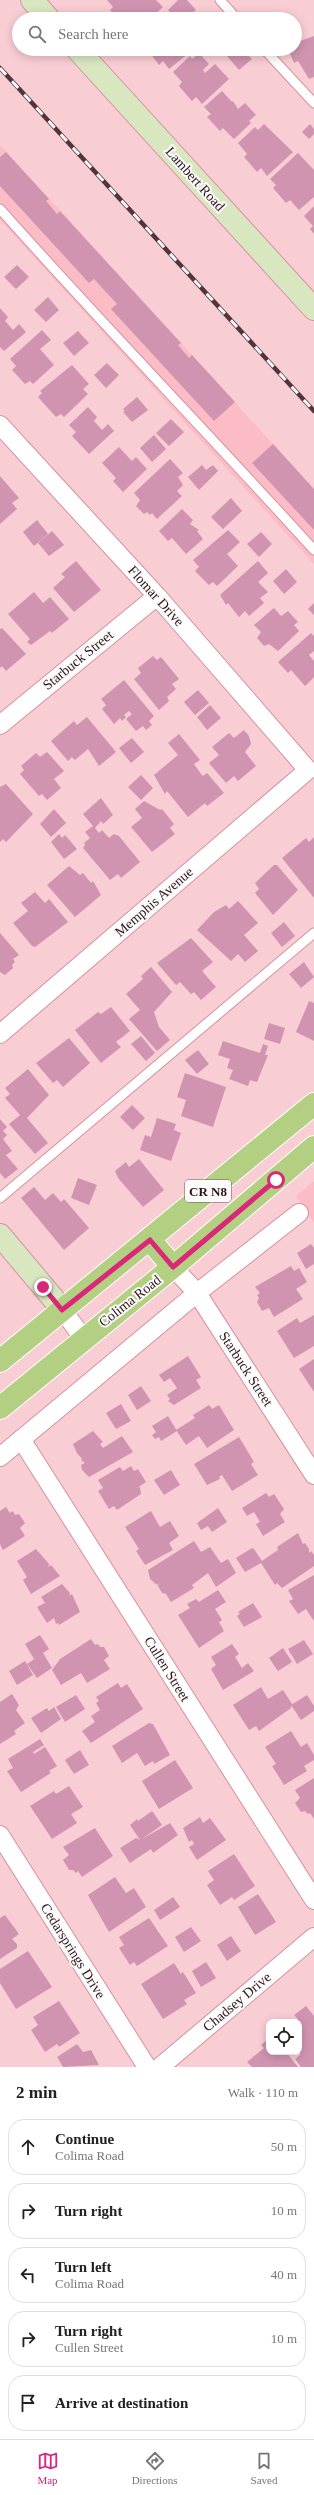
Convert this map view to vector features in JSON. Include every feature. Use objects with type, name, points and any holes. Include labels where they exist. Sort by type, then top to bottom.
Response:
[{"type":"main road","points":[[32,0],[43,12]]},
{"type":"main road","name":"Lambert Road","points":[[83,56],[314,310]]},
{"type":"main road","name":"CR N8","points":[[0,1361],[150,1240],[314,1104]]},
{"type":"main road","name":"Colima Road","points":[[0,1408],[83,1338],[173,1267],[314,1147]]},
{"type":"main road","points":[[0,1235],[62,1310]]},
{"type":"main road","points":[[150,1240],[173,1267]]},
{"type":"street","name":"Flomar Drive","points":[[0,425],[157,596],[308,770]]},
{"type":"street","name":"Starbuck Street","points":[[0,725],[157,596]]},
{"type":"street","name":"Memphis Avenue","points":[[0,1034],[308,770]]},
{"type":"street","points":[[0,1456],[198,1293],[299,1213]]},
{"type":"street","name":"Starbuck Street","points":[[173,1267],[198,1293],[314,1475]]},
{"type":"street","points":[[62,1310],[83,1338]]},
{"type":"street","name":"Cullen Street","points":[[21,1439],[314,1900]]},
{"type":"street","name":"Cedarsprings Drive","points":[[0,1835],[147,2067]]},
{"type":"street","name":"Chadsey Drive","points":[[160,2067],[314,1937]]},
{"type":"lane","points":[[220,0],[231,12]]},
{"type":"lane","points":[[270,56],[314,103]]},
{"type":"lane","points":[[0,209],[84,304],[234,462],[314,550]]},
{"type":"lane","points":[[0,1198],[314,933]]},
{"type":"shaded area","points":[[0,145],[314,489],[314,564],[0,220]]},
{"type":"shaded area","points":[[314,1181],[314,1223],[296,1196]]},
{"type":"building","points":[[107,0],[156,0],[163,7],[158,12],[112,12],[110,10],[113,7]]},
{"type":"building","points":[[178,0],[187,0],[196,10],[194,12],[170,12],[168,10]]},
{"type":"building","points":[[314,36],[314,77],[309,79],[298,61],[294,63],[291,56],[302,56],[302,40]]},
{"type":"building","points":[[152,56],[185,56],[169,69],[163,61],[159,65]]},
{"type":"building","points":[[190,56],[192,59],[196,56],[202,56],[209,64],[203,70],[205,73],[215,64],[229,79],[202,104],[196,97],[192,101],[179,86],[182,82],[173,72]]},
{"type":"building","points":[[227,56],[249,56],[252,59],[239,70]]},
{"type":"building","points":[[222,91],[232,102],[233,101],[238,109],[245,103],[256,115],[249,121],[251,123],[234,139],[223,128],[220,131],[207,117],[211,114],[204,107]]},
{"type":"building","points":[[264,124],[293,152],[267,176],[261,168],[257,172],[244,157],[247,154],[238,143],[255,127],[258,130]]},
{"type":"building","points":[[310,124],[314,129],[314,134],[309,139],[302,132]]},
{"type":"building","points":[[6,152],[49,199],[46,201],[57,214],[60,211],[181,343],[178,345],[189,358],[192,355],[235,402],[214,421],[111,309],[117,304],[94,279],[89,283],[0,186],[0,157]]},
{"type":"building","points":[[298,153],[314,170],[314,197],[299,210],[290,200],[286,203],[273,188],[276,185],[270,179]]},
{"type":"building","points":[[314,206],[314,234],[310,229],[313,226],[304,216]]},
{"type":"building","points":[[17,265],[29,277],[16,289],[4,277]]},
{"type":"building","points":[[48,297],[59,310],[46,322],[34,310]]},
{"type":"building","points":[[0,308],[8,317],[5,321],[13,330],[19,324],[26,332],[4,351],[0,347]]},
{"type":"building","points":[[42,330],[51,340],[40,349],[54,365],[33,384],[30,381],[25,384],[12,370],[16,366],[10,359]]},
{"type":"building","points":[[78,331],[89,343],[74,356],[63,343]]},
{"type":"building","points":[[107,363],[119,375],[106,388],[94,375]]},
{"type":"building","points":[[72,365],[89,384],[83,389],[88,394],[64,417],[61,414],[56,417],[38,397],[42,393],[40,391]]},
{"type":"building","points":[[137,397],[148,410],[132,422],[123,412],[125,411],[123,409]]},
{"type":"building","points":[[88,407],[97,417],[94,421],[102,430],[108,424],[114,431],[89,454],[72,436],[76,432],[69,425]]},
{"type":"building","points":[[171,419],[184,432],[169,446],[156,433]]},
{"type":"building","points":[[154,435],[166,449],[152,462],[140,448]]},
{"type":"building","points":[[273,444],[314,489],[314,530],[252,463]]},
{"type":"building","points":[[119,447],[132,461],[136,457],[147,469],[123,492],[113,481],[116,478],[102,463]]},
{"type":"building","points":[[170,459],[183,473],[178,477],[183,485],[177,491],[182,496],[157,519],[152,513],[150,515],[147,512],[144,514],[136,506],[140,500],[134,493]]},
{"type":"building","points":[[202,465],[206,470],[213,465],[218,471],[199,490],[188,477]]},
{"type":"building","points":[[0,476],[19,498],[12,503],[17,509],[0,524]]},
{"type":"building","points":[[231,498],[242,511],[223,529],[211,517]]},
{"type":"building","points":[[182,509],[193,520],[190,524],[199,530],[197,531],[203,539],[186,554],[172,538],[168,541],[159,531]]},
{"type":"building","points":[[37,520],[48,534],[34,546],[23,532]]},
{"type":"building","points":[[228,530],[240,542],[227,554],[238,566],[217,586],[213,582],[209,585],[195,571],[199,567],[193,560]]},
{"type":"building","points":[[52,531],[64,545],[49,556],[38,543]]},
{"type":"building","points":[[261,532],[272,544],[259,557],[247,544]]},
{"type":"building","points":[[76,561],[101,590],[74,612],[53,588],[65,577],[61,574]]},
{"type":"building","points":[[258,561],[268,573],[258,582],[268,592],[260,598],[264,603],[249,616],[245,611],[239,617],[228,603],[226,605],[220,595]]},
{"type":"building","points":[[286,569],[297,582],[284,594],[273,581]]},
{"type":"building","points":[[34,592],[43,603],[50,597],[69,619],[52,633],[50,631],[31,645],[27,642],[30,639],[8,614]]},
{"type":"building","points":[[314,603],[314,615],[308,609]]},
{"type":"building","points":[[274,608],[281,616],[288,611],[298,622],[294,625],[299,631],[278,651],[269,644],[264,646],[257,638],[261,632],[254,625]]},
{"type":"building","points":[[2,628],[26,654],[6,671],[2,666],[0,668],[0,629]]},
{"type":"building","points":[[311,633],[314,636],[314,651],[309,655],[314,661],[314,677],[305,686],[291,670],[288,673],[278,662]]},
{"type":"building","points":[[153,656],[157,660],[161,657],[179,679],[172,684],[176,689],[167,697],[169,701],[159,710],[134,679],[141,673],[138,668]]},
{"type":"building","points":[[124,680],[154,716],[149,721],[152,725],[146,730],[143,726],[136,731],[126,719],[132,714],[129,711],[124,715],[126,717],[122,721],[120,718],[114,724],[102,709],[106,705],[101,699]]},
{"type":"building","points":[[198,690],[209,703],[195,715],[184,702]]},
{"type":"building","points":[[210,705],[221,718],[207,730],[197,717]]},
{"type":"building","points":[[87,717],[116,752],[99,766],[88,749],[75,760],[72,757],[68,761],[51,741],[74,721],[77,725]]},
{"type":"building","points":[[244,730],[249,736],[251,744],[245,752],[256,766],[238,781],[234,776],[226,783],[209,763],[219,755],[212,747],[229,733],[234,738]]},
{"type":"building","points":[[179,734],[200,760],[194,764],[201,774],[203,776],[207,773],[224,793],[207,806],[205,803],[188,817],[167,791],[165,794],[154,775],[178,755],[168,743]]},
{"type":"building","points":[[132,738],[144,752],[131,763],[119,748]]},
{"type":"building","points":[[47,752],[64,771],[54,779],[61,788],[47,800],[42,794],[39,796],[20,774],[24,770],[21,766],[36,753],[40,757]]},
{"type":"building","points":[[141,775],[153,788],[141,800],[128,787]]},
{"type":"building","points":[[6,784],[33,814],[6,842],[3,839],[0,842],[0,787]]},
{"type":"building","points":[[101,798],[113,815],[103,824],[101,821],[95,828],[99,833],[102,830],[109,838],[114,834],[119,836],[140,862],[121,878],[118,874],[110,880],[83,848],[85,845],[84,843],[90,838],[85,832],[93,826],[83,814]]},
{"type":"building","points":[[144,801],[160,810],[162,809],[174,824],[170,828],[175,834],[152,852],[131,827],[142,818],[135,809]]},
{"type":"building","points":[[54,809],[66,823],[51,837],[40,824]]},
{"type":"building","points":[[59,834],[62,838],[65,835],[77,849],[64,859],[51,842]]},
{"type":"building","points":[[314,837],[314,898],[282,858],[306,838],[309,842]]},
{"type":"building","points":[[274,865],[277,865],[298,890],[273,915],[255,893],[259,889],[255,883]]},
{"type":"building","points":[[69,866],[80,875],[83,873],[91,883],[93,881],[101,895],[75,917],[47,885]]},
{"type":"building","points":[[35,892],[45,903],[49,899],[68,922],[35,947],[32,946],[13,923],[28,911],[21,903]]},
{"type":"building","points":[[238,901],[258,923],[244,935],[258,951],[245,962],[238,954],[231,961],[197,930],[214,912],[226,905],[229,909]]},
{"type":"building","points":[[284,922],[295,936],[282,947],[271,933]]},
{"type":"building","points":[[0,933],[19,955],[13,959],[15,962],[12,965],[13,968],[5,975],[0,972]]},
{"type":"building","points":[[191,938],[213,962],[202,971],[216,987],[201,1000],[194,992],[191,994],[180,982],[176,985],[157,963]]},
{"type":"building","points":[[304,962],[314,977],[301,988],[289,974]]},
{"type":"building","points":[[151,967],[172,992],[154,1012],[159,1027],[170,1040],[157,1051],[129,1019],[140,1010],[126,994],[143,979],[141,976]]},
{"type":"building","points":[[309,1001],[314,1003],[314,1041],[296,1032]]},
{"type":"building","points":[[111,1007],[130,1031],[116,1042],[121,1047],[101,1063],[75,1030],[98,1012],[101,1014]]},
{"type":"building","points":[[269,1023],[285,1028],[280,1044],[264,1039]]},
{"type":"building","points":[[141,1036],[155,1053],[146,1061],[131,1044]]},
{"type":"building","points":[[69,1038],[90,1063],[63,1087],[57,1080],[53,1083],[36,1063]]},
{"type":"building","points":[[223,1041],[260,1053],[263,1044],[268,1046],[265,1055],[268,1055],[257,1082],[250,1080],[248,1086],[229,1079],[233,1070],[227,1068],[230,1059],[218,1055]]},
{"type":"building","points":[[198,1050],[209,1064],[197,1074],[185,1060]]},
{"type":"building","points":[[28,1069],[49,1095],[27,1118],[48,1143],[35,1154],[9,1124],[20,1115],[5,1098],[10,1094],[5,1088]]},
{"type":"building","points":[[185,1073],[226,1087],[213,1127],[181,1116],[186,1100],[177,1097]]},
{"type":"building","points":[[132,1105],[145,1118],[133,1130],[120,1117]]},
{"type":"building","points":[[157,1118],[176,1124],[174,1130],[181,1133],[171,1161],[140,1150],[145,1135],[151,1137]]},
{"type":"building","points":[[0,1119],[7,1127],[3,1131],[7,1135],[3,1139],[12,1151],[6,1155],[18,1169],[5,1179],[0,1173]]},
{"type":"building","points":[[139,1159],[164,1190],[143,1207],[118,1178],[115,1171],[126,1162],[129,1167]]},
{"type":"building","points":[[78,1178],[97,1185],[89,1205],[71,1198]]},
{"type":"building","points":[[34,1187],[45,1200],[53,1193],[61,1202],[64,1199],[89,1228],[64,1250],[21,1198]]},
{"type":"building","points":[[311,1244],[314,1248],[314,1264],[306,1269],[297,1253]]},
{"type":"building","points":[[291,1266],[294,1271],[299,1268],[307,1282],[296,1289],[303,1299],[274,1317],[269,1308],[262,1311],[257,1302],[259,1298],[257,1295],[260,1293],[255,1287]]},
{"type":"building","points":[[314,1315],[314,1346],[294,1358],[277,1331],[297,1318],[300,1323]]},
{"type":"building","points":[[188,1356],[201,1377],[196,1380],[201,1388],[174,1405],[168,1401],[170,1399],[167,1395],[177,1388],[170,1378],[164,1382],[159,1375]]},
{"type":"building","points":[[314,1359],[314,1392],[299,1369]]},
{"type":"building","points":[[141,1386],[151,1401],[137,1410],[128,1395]]},
{"type":"building","points":[[121,1404],[131,1421],[116,1429],[106,1413]]},
{"type":"building","points":[[209,1405],[212,1409],[219,1405],[234,1430],[207,1448],[199,1436],[186,1445],[176,1430],[195,1418],[193,1415]]},
{"type":"building","points":[[168,1416],[177,1431],[161,1441],[159,1437],[155,1439],[152,1435],[156,1432],[152,1426]]},
{"type":"building","points":[[93,1431],[103,1442],[100,1444],[103,1448],[122,1436],[133,1452],[89,1477],[82,1470],[81,1465],[85,1463],[81,1460],[82,1459],[77,1453],[73,1444]]},
{"type":"building","points":[[239,1437],[254,1462],[251,1464],[258,1475],[232,1491],[222,1475],[219,1477],[220,1479],[207,1485],[194,1464]]},
{"type":"building","points":[[131,1466],[134,1471],[138,1469],[146,1482],[137,1488],[140,1487],[141,1494],[117,1510],[114,1506],[109,1509],[98,1491],[103,1488],[98,1480],[120,1467],[123,1471]]},
{"type":"building","points":[[171,1470],[180,1485],[164,1495],[154,1480]]},
{"type":"building","points":[[266,1493],[269,1497],[274,1494],[284,1509],[280,1514],[285,1522],[263,1536],[256,1524],[260,1522],[254,1512],[247,1516],[242,1508]]},
{"type":"building","points":[[6,1507],[10,1513],[13,1511],[15,1515],[19,1514],[25,1523],[20,1528],[25,1536],[3,1550],[0,1544],[0,1511]]},
{"type":"building","points":[[218,1508],[227,1522],[212,1532],[208,1526],[201,1530],[197,1523]]},
{"type":"building","points":[[151,1511],[160,1527],[170,1521],[179,1536],[169,1543],[173,1550],[145,1565],[136,1551],[139,1549],[125,1527]]},
{"type":"building","points":[[298,1533],[303,1544],[305,1543],[309,1549],[309,1553],[311,1551],[314,1555],[314,1566],[282,1588],[277,1583],[275,1585],[261,1563],[245,1572],[236,1558],[252,1548],[262,1561],[278,1550],[277,1547]]},
{"type":"building","points":[[194,1541],[201,1552],[210,1547],[221,1563],[228,1559],[236,1573],[216,1587],[208,1573],[192,1585],[194,1588],[171,1602],[166,1594],[162,1593],[158,1586],[159,1583],[157,1585],[150,1579],[148,1570]]},
{"type":"building","points":[[36,1549],[49,1564],[48,1567],[51,1565],[60,1576],[31,1594],[23,1580],[27,1577],[17,1561]]},
{"type":"building","points":[[314,1575],[314,1621],[306,1609],[298,1614],[289,1601],[293,1599],[288,1590]]},
{"type":"building","points":[[62,1584],[70,1593],[69,1596],[72,1594],[80,1612],[59,1625],[58,1623],[56,1624],[54,1618],[47,1623],[37,1607],[45,1603],[41,1597]]},
{"type":"building","points":[[218,1590],[226,1602],[215,1609],[222,1620],[219,1622],[224,1631],[199,1648],[178,1615],[190,1608],[187,1604],[196,1599],[199,1602]]},
{"type":"building","points":[[253,1603],[262,1617],[244,1627],[237,1616],[240,1614],[238,1612]]},
{"type":"building","points":[[40,1635],[49,1649],[34,1659],[25,1644]]},
{"type":"building","points":[[91,1639],[95,1645],[98,1644],[100,1647],[104,1647],[109,1656],[104,1660],[110,1669],[87,1683],[81,1673],[61,1685],[52,1670],[60,1659]]},
{"type":"building","points":[[304,1640],[313,1654],[297,1664],[288,1649]]},
{"type":"building","points":[[232,1644],[239,1654],[235,1657],[242,1668],[248,1663],[254,1671],[223,1690],[211,1669],[216,1665],[211,1657]]},
{"type":"building","points":[[283,1648],[292,1662],[278,1671],[269,1658]]},
{"type":"building","points":[[43,1653],[52,1668],[37,1678],[27,1664]]},
{"type":"building","points":[[25,1661],[33,1675],[17,1685],[9,1671]]},
{"type":"building","points":[[118,1683],[121,1688],[127,1684],[143,1709],[91,1743],[82,1731],[95,1722],[91,1716],[100,1710],[96,1703],[99,1701],[96,1697]]},
{"type":"building","points":[[261,1687],[268,1699],[283,1690],[292,1704],[291,1708],[259,1731],[256,1726],[249,1730],[233,1705]]},
{"type":"building","points":[[12,1694],[19,1705],[16,1710],[25,1723],[14,1731],[16,1734],[0,1744],[0,1702]]},
{"type":"building","points":[[76,1695],[85,1709],[65,1722],[56,1707]]},
{"type":"building","points":[[307,1695],[314,1706],[314,1711],[301,1720],[291,1705]]},
{"type":"building","points":[[54,1707],[61,1719],[41,1733],[31,1718],[47,1708],[49,1711]]},
{"type":"building","points":[[149,1723],[153,1724],[170,1755],[154,1764],[153,1761],[145,1766],[137,1753],[122,1763],[112,1746]]},
{"type":"building","points":[[291,1731],[301,1747],[307,1743],[314,1755],[314,1760],[304,1766],[307,1771],[284,1785],[272,1766],[276,1764],[265,1747]]},
{"type":"building","points":[[40,1739],[44,1745],[33,1752],[34,1754],[45,1747],[57,1766],[49,1771],[51,1773],[21,1792],[7,1771],[13,1768],[8,1759]]},
{"type":"building","points":[[80,1750],[89,1765],[74,1774],[65,1760]]},
{"type":"building","points":[[175,1760],[193,1788],[159,1809],[142,1781]]},
{"type":"building","points":[[314,1778],[314,1819],[310,1813],[308,1814],[305,1811],[301,1812],[295,1803],[300,1798],[295,1790]]},
{"type":"building","points":[[69,1786],[83,1807],[71,1814],[77,1823],[52,1839],[30,1806],[54,1791],[56,1794]]},
{"type":"building","points":[[152,1811],[162,1825],[142,1839],[170,1823],[178,1835],[153,1853],[151,1849],[130,1863],[120,1848],[136,1838],[140,1840],[130,1825],[137,1819],[138,1821]]},
{"type":"building","points":[[200,1817],[203,1823],[210,1818],[226,1840],[197,1860],[189,1847],[194,1844],[192,1840],[189,1842],[183,1828]]},
{"type":"building","points":[[95,1828],[113,1856],[82,1877],[78,1871],[76,1873],[73,1870],[69,1870],[63,1860],[69,1855],[63,1847]]},
{"type":"building","points":[[234,1854],[255,1886],[234,1900],[232,1897],[220,1905],[207,1885],[214,1880],[208,1871]]},
{"type":"building","points":[[115,1877],[126,1893],[134,1888],[146,1907],[109,1932],[88,1895]]},
{"type":"building","points":[[258,1894],[276,1922],[255,1935],[238,1907]]},
{"type":"building","points":[[173,1897],[180,1907],[160,1920],[154,1910]]},
{"type":"building","points":[[5,1915],[19,1934],[12,1939],[17,1944],[17,1948],[0,1959],[0,1918]]},
{"type":"building","points":[[149,1918],[168,1946],[137,1966],[134,1962],[130,1965],[119,1948],[124,1945],[119,1937]]},
{"type":"building","points":[[191,1927],[201,1941],[184,1952],[175,1937]]},
{"type":"building","points":[[231,1936],[241,1951],[227,1961],[217,1945]]},
{"type":"building","points":[[28,1951],[52,1987],[16,2009],[0,1983],[0,1969]]},
{"type":"building","points":[[206,1962],[216,1978],[201,1987],[192,1971]]},
{"type":"building","points":[[174,1963],[181,1974],[183,1972],[196,1993],[184,2000],[187,2004],[163,2019],[141,1984]]},
{"type":"building","points":[[59,2001],[80,2033],[59,2047],[57,2044],[45,2052],[31,2030],[38,2025],[33,2017]]},
{"type":"building","points":[[306,2006],[314,2016],[314,2067],[301,2067],[295,2059],[302,2055],[302,2019],[298,2019],[294,2015]]},
{"type":"building","points":[[266,2041],[266,2055],[288,2055],[298,2067],[252,2067],[247,2062],[264,2048],[261,2045]]},
{"type":"building","points":[[77,2044],[83,2052],[91,2050],[99,2065],[63,2067],[57,2057]]},
{"type":"railway","points":[[0,68],[314,411]]},
{"type":"route","points":[[43,1287],[62,1310],[150,1240],[173,1267],[276,1180]]}]
